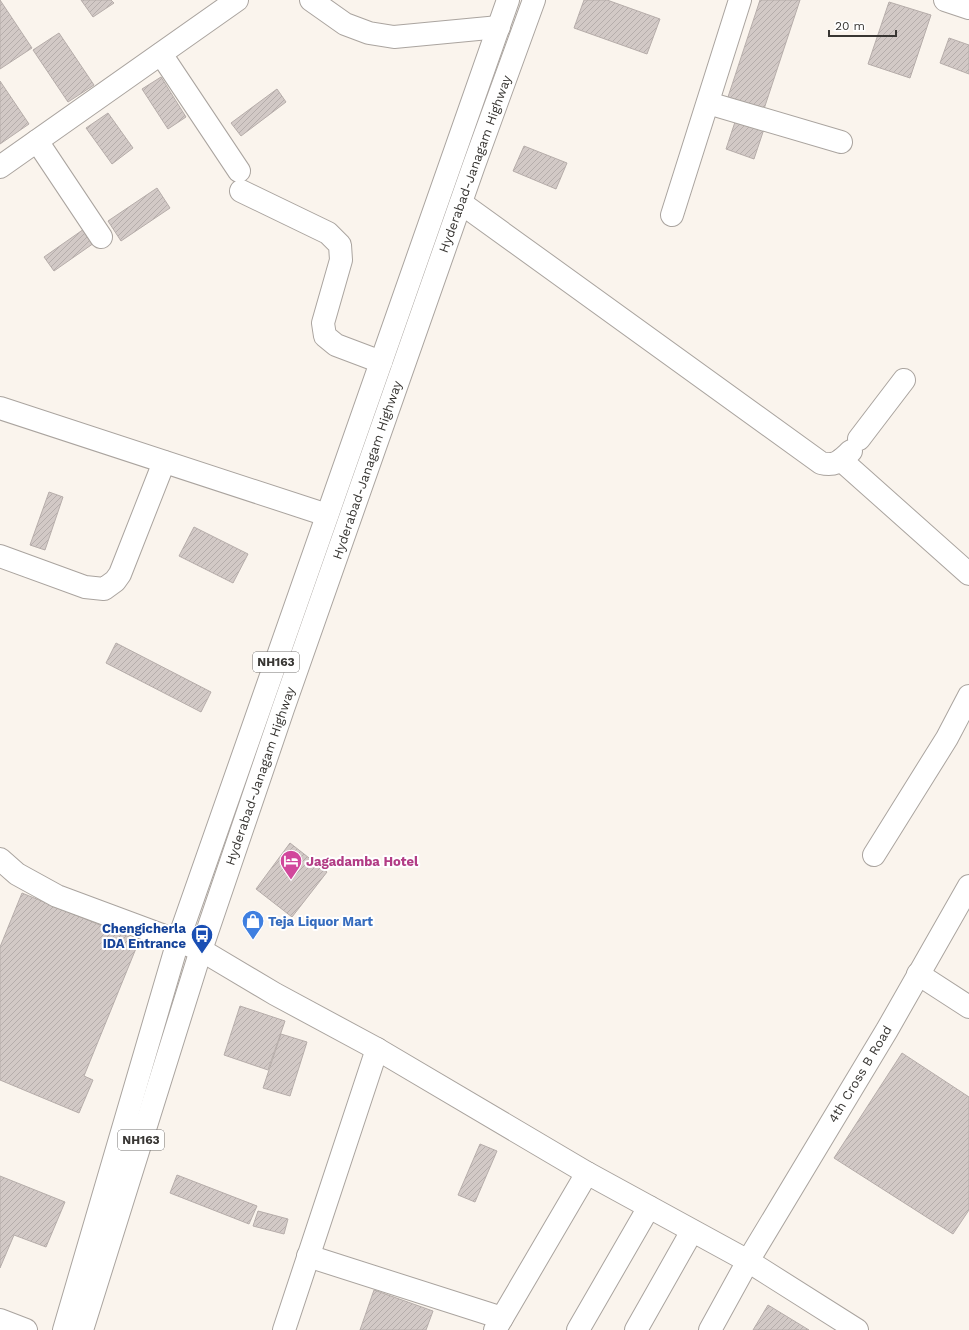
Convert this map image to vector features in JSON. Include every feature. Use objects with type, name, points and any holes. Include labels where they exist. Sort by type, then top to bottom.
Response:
[{"type":"main road","points":[[0,167],[237,0]]},
{"type":"main road","points":[[312,0],[345,24],[369,33],[394,37],[498,26]]},
{"type":"main road","name":"Hyderabad-Janagam Highway","points":[[64,1330],[178,941],[508,0]]},
{"type":"main road","name":"Hyderabad-Janagam Highway","points":[[82,1330],[201,950],[330,576],[534,0]]},
{"type":"main road","points":[[672,215],[740,0]]},
{"type":"main road","points":[[945,0],[969,8]]},
{"type":"main road","points":[[160,54],[240,181],[328,233],[340,245],[342,260],[323,323],[325,336],[336,345],[381,362]]},
{"type":"main road","points":[[708,102],[841,142]]},
{"type":"main road","points":[[37,141],[101,237]]},
{"type":"main road","points":[[461,203],[821,463],[828,465],[834,464],[850,450],[904,380]]},
{"type":"main road","points":[[0,408],[327,515]]},
{"type":"main road","points":[[850,450],[969,574]]},
{"type":"main road","points":[[0,556],[85,587],[104,588],[115,581],[120,574],[164,462]]},
{"type":"main road","points":[[308,569],[330,576]]},
{"type":"main road","points":[[874,855],[947,738],[969,696]]},
{"type":"main road","points":[[0,859],[17,874],[57,896],[201,950],[275,994],[377,1049],[587,1173],[748,1261],[857,1330]]},
{"type":"main road","name":"4th Cross B Road","points":[[710,1330],[748,1261],[887,1030],[969,886]]},
{"type":"main road","points":[[918,974],[969,1007]]},
{"type":"main road","points":[[284,1330],[377,1049]]},
{"type":"main road","points":[[308,1256],[499,1324],[587,1173]]},
{"type":"main road","points":[[578,1330],[649,1207]]},
{"type":"main road","points":[[636,1330],[692,1231]]},
{"type":"main road","points":[[0,1320],[26,1330]]},
{"type":"building","points":[[0,0],[32,48],[0,69]]},
{"type":"building","points":[[81,0],[111,0],[114,3],[93,17]]},
{"type":"building","points":[[584,0],[607,0],[660,19],[647,54],[574,28]]},
{"type":"building","points":[[760,0],[800,0],[763,112],[727,100]]},
{"type":"building","points":[[889,2],[931,15],[910,78],[868,64]]},
{"type":"building","points":[[59,33],[94,85],[68,102],[33,50]]},
{"type":"building","points":[[949,38],[969,45],[969,74],[940,63]]},
{"type":"building","points":[[161,77],[186,117],[168,129],[142,89]]},
{"type":"building","points":[[0,81],[29,124],[0,144]]},
{"type":"building","points":[[277,89],[286,102],[241,136],[231,123]]},
{"type":"building","points":[[108,113],[133,148],[112,164],[86,128]]},
{"type":"building","points":[[737,116],[765,126],[754,159],[726,149]]},
{"type":"building","points":[[524,146],[567,163],[556,189],[513,171]]},
{"type":"building","points":[[157,188],[170,208],[121,241],[108,221]]},
{"type":"building","points":[[84,229],[94,243],[54,271],[44,257]]},
{"type":"building","points":[[49,492],[63,497],[45,550],[30,545]]},
{"type":"building","points":[[194,527],[248,554],[233,583],[179,556]]},
{"type":"building","points":[[116,643],[211,692],[201,712],[106,663]]},
{"type":"building","name":"Jagadamba Hotel","points":[[290,843],[327,872],[292,917],[256,889]]},
{"type":"building","points":[[22,893],[139,941],[84,1076],[93,1080],[79,1113],[0,1080],[0,947]]},
{"type":"building","points":[[240,1006],[285,1021],[268,1070],[224,1055]]},
{"type":"building","points":[[281,1034],[307,1042],[290,1096],[263,1088]]},
{"type":"building","points":[[902,1053],[969,1097],[969,1210],[953,1234],[834,1158]]},
{"type":"building","points":[[480,1144],[497,1151],[475,1202],[458,1195]]},
{"type":"building","points":[[177,1175],[257,1206],[249,1224],[170,1193]]},
{"type":"building","points":[[0,1176],[65,1202],[46,1247],[14,1235],[0,1268]]},
{"type":"building","points":[[258,1211],[288,1219],[284,1234],[253,1226]]},
{"type":"building","points":[[374,1290],[433,1311],[426,1330],[360,1330]]},
{"type":"building","points":[[768,1305],[809,1330],[753,1330]]},
{"type":"place","name":"Jagadamba Hotel","points":[[291,880]]},
{"type":"place","name":"Teja Liquor Mart","points":[[253,940]]},
{"type":"place","name":"Chengicherla IDA Entrance","points":[[202,954]]}]
